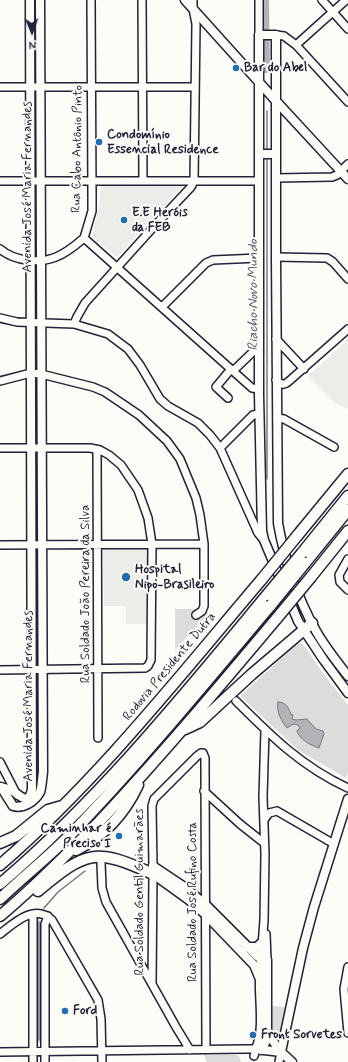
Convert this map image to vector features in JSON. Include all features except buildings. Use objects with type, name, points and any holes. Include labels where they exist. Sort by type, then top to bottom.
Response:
[{"type":"highway","name":"Rodovia Presidente Dutra","points":[[0,865],[64,806],[112,755],[262,579],[348,474]]},
{"type":"highway","name":"Rodovia Presidente Dutra","points":[[0,899],[72,832],[187,706],[303,558],[348,496]]},
{"type":"highway","name":"Rodovia Presidente Dutra","points":[[303,558],[348,510]]},
{"type":"highway","points":[[0,916],[69,853],[100,835],[123,811],[132,797],[142,776],[277,618],[348,531]]},
{"type":"highway","name":"Rodovia Presidente Dutra","points":[[0,884],[66,825],[269,600]]},
{"type":"highway","points":[[182,730],[200,722],[252,674],[312,623]]},
{"type":"highway","points":[[0,843],[16,836],[48,810],[64,806]]},
{"type":"highway","points":[[16,903],[27,899],[66,868],[76,862],[92,857],[104,856],[153,870]]},
{"type":"main road","name":"Avenida José Maria Fernandes","points":[[17,795],[24,799],[32,794],[30,0]]},
{"type":"main road","name":"Avenida José Maria Fernandes","points":[[0,786],[11,805],[20,807],[32,801],[36,797],[40,792],[42,780],[40,0]]},
{"type":"main road","points":[[185,0],[193,4],[273,98],[348,179]]},
{"type":"main road","points":[[347,672],[321,639],[305,608],[282,546],[278,523],[276,178],[273,98],[274,35],[260,35],[261,154],[259,181],[258,258],[259,414],[262,531],[264,540],[295,615],[303,630],[348,693]]},
{"type":"main road","points":[[261,154],[274,154]]},
{"type":"main road","points":[[323,659],[331,660],[339,670],[347,672]]},
{"type":"main road","points":[[32,780],[42,780]]},
{"type":"main road","points":[[0,786],[17,795]]},
{"type":"main road","points":[[281,1052],[303,948],[314,907],[348,799]]},
{"type":"main road","points":[[153,870],[183,886],[205,904],[247,947],[263,960],[267,1033],[265,1044],[255,1054]]},
{"type":"main road","points":[[153,870],[205,914],[252,962],[260,977]]},
{"type":"main road","points":[[247,947],[257,947],[262,942]]},
{"type":"main road","points":[[255,1054],[261,1032],[260,977],[263,960]]},
{"type":"main road","points":[[252,962],[263,960]]},
{"type":"main road","points":[[267,1033],[281,1052],[292,1062]]},
{"type":"main road","points":[[255,1054],[281,1052]]},
{"type":"street","name":"Rua Cabo Antônio Pinto","points":[[84,238],[92,211],[91,0]]},
{"type":"street","points":[[142,0],[144,181]]},
{"type":"street","points":[[259,0],[260,35]]},
{"type":"street","points":[[322,0],[348,29]]},
{"type":"street","points":[[296,45],[346,0]]},
{"type":"street","points":[[74,324],[85,304],[194,181],[196,24],[193,4]]},
{"type":"street","points":[[274,35],[286,37],[296,45],[348,102]]},
{"type":"street","points":[[0,87],[194,87]]},
{"type":"street","points":[[276,178],[327,178],[335,176],[348,164]]},
{"type":"street","points":[[0,181],[259,181]]},
{"type":"street","points":[[0,249],[11,256],[22,259],[41,260],[56,257],[84,238],[252,388],[259,389]]},
{"type":"street","points":[[276,257],[327,258],[333,262],[348,279]]},
{"type":"street","points":[[162,307],[206,263],[213,260],[258,258]]},
{"type":"street","points":[[0,318],[10,321],[41,324],[74,324],[108,334],[128,349],[140,365],[160,399],[168,406],[198,423],[220,448],[258,532],[264,540]]},
{"type":"street","points":[[276,380],[281,384],[285,384],[348,329]]},
{"type":"street","points":[[276,340],[304,369]]},
{"type":"street","points":[[228,398],[216,387],[216,385],[259,346]]},
{"type":"street","points":[[2,378],[31,373],[41,374],[83,384],[105,392],[139,414],[167,441],[180,459],[196,498],[202,526],[204,544],[204,606],[202,611],[196,616]]},
{"type":"street","points":[[220,448],[253,415],[259,414]]},
{"type":"street","points":[[277,418],[284,419],[334,447]]},
{"type":"street","points":[[0,448],[90,448],[116,460],[138,490],[148,518],[152,544],[151,660],[148,666],[145,668],[0,670]]},
{"type":"street","name":"Rua Soldado João Pereira da Silva","points":[[97,450],[99,669],[98,738]]},
{"type":"street","points":[[0,545],[204,544]]},
{"type":"street","points":[[348,559],[339,575],[340,582],[348,590]]},
{"type":"street","points":[[236,701],[290,753],[315,770],[348,788]]},
{"type":"street","points":[[263,960],[263,797],[265,730]]},
{"type":"street","name":"Rua Soldado Gentil Guimarães","points":[[152,984],[152,806],[154,799],[197,756],[201,753],[204,754]]},
{"type":"street","name":"Rua Soldado José Rufino Costa","points":[[204,754],[206,1049]]},
{"type":"street","points":[[0,762],[17,795]]},
{"type":"street","points":[[204,791],[240,824],[264,843]]},
{"type":"street","points":[[263,797],[266,803],[277,811],[334,844]]},
{"type":"street","points":[[264,820],[269,813],[277,811]]},
{"type":"street","points":[[101,864],[104,897],[140,964],[190,1050]]},
{"type":"street","points":[[33,914],[33,1062]]},
{"type":"street","points":[[0,934],[20,918],[33,914],[48,916],[55,924],[98,1000],[101,1019],[102,1062]]},
{"type":"street","points":[[45,1062],[45,924],[48,916]]},
{"type":"street","points":[[263,960],[267,938],[264,920]]},
{"type":"street","points":[[140,964],[152,959]]},
{"type":"street","points":[[348,967],[344,989],[348,1033]]},
{"type":"street","points":[[0,1052],[102,1052],[206,1049],[255,1054]]},
{"type":"street","points":[[279,1062],[281,1052]]},
{"type":"shaded area","name":"E.E Heróis da FEB","points":[[180,185],[180,189],[117,257],[92,237],[98,211],[101,186]]},
{"type":"shaded area","points":[[348,339],[348,409],[335,403],[308,376]]},
{"type":"shaded area","name":"Hospital Nipo-Brasileiro","points":[[147,547],[148,624],[126,624],[126,606],[104,606],[103,548]]},
{"type":"shaded area","points":[[175,609],[196,609],[209,613],[175,650]]},
{"type":"shaded area","points":[[298,643],[302,643],[348,705],[348,773],[346,778],[298,750],[240,696]]},
{"type":"shaded area","points":[[278,702],[286,705],[293,715],[292,719],[307,719],[316,729],[323,731],[324,734],[319,748],[309,744],[300,737],[297,731],[300,728],[298,725],[293,724],[287,728],[280,716]]},
{"type":"shaded area","points":[[39,919],[42,921],[42,1039],[39,1044],[36,1042],[36,921]]},
{"type":"shaded area","points":[[272,1006],[286,1007],[281,1035],[278,1036],[273,1034],[271,1026]]},
{"type":"shaded area","points":[[204,1055],[237,1055],[241,1062],[207,1062]]},
{"type":"waterway","name":"Riacho Novo Mundo","points":[[265,0],[266,69]]},
{"type":"waterway","name":"Riacho Novo Mundo","points":[[267,111],[267,151]]},
{"type":"waterway","name":"Riacho Novo Mundo","points":[[267,156],[267,479]]},
{"type":"waterway","points":[[44,908],[58,892],[85,871]]},
{"type":"waterway","points":[[39,922],[39,1040]]},
{"type":"place","name":"Bar do Abel","points":[[236,68]]},
{"type":"place","name":"Condomínio Essencial Residence","points":[[99,142]]},
{"type":"place","name":"E.E Heróis da FEB","points":[[124,220]]},
{"type":"place","name":"Hospital Nipo-Brasileiro","points":[[126,577]]},
{"type":"place","name":"Caminhar é Preciso I","points":[[119,836]]},
{"type":"place","name":"Ford","points":[[65,1011]]},
{"type":"place","name":"Front Sorvetes","points":[[253,1035]]}]
